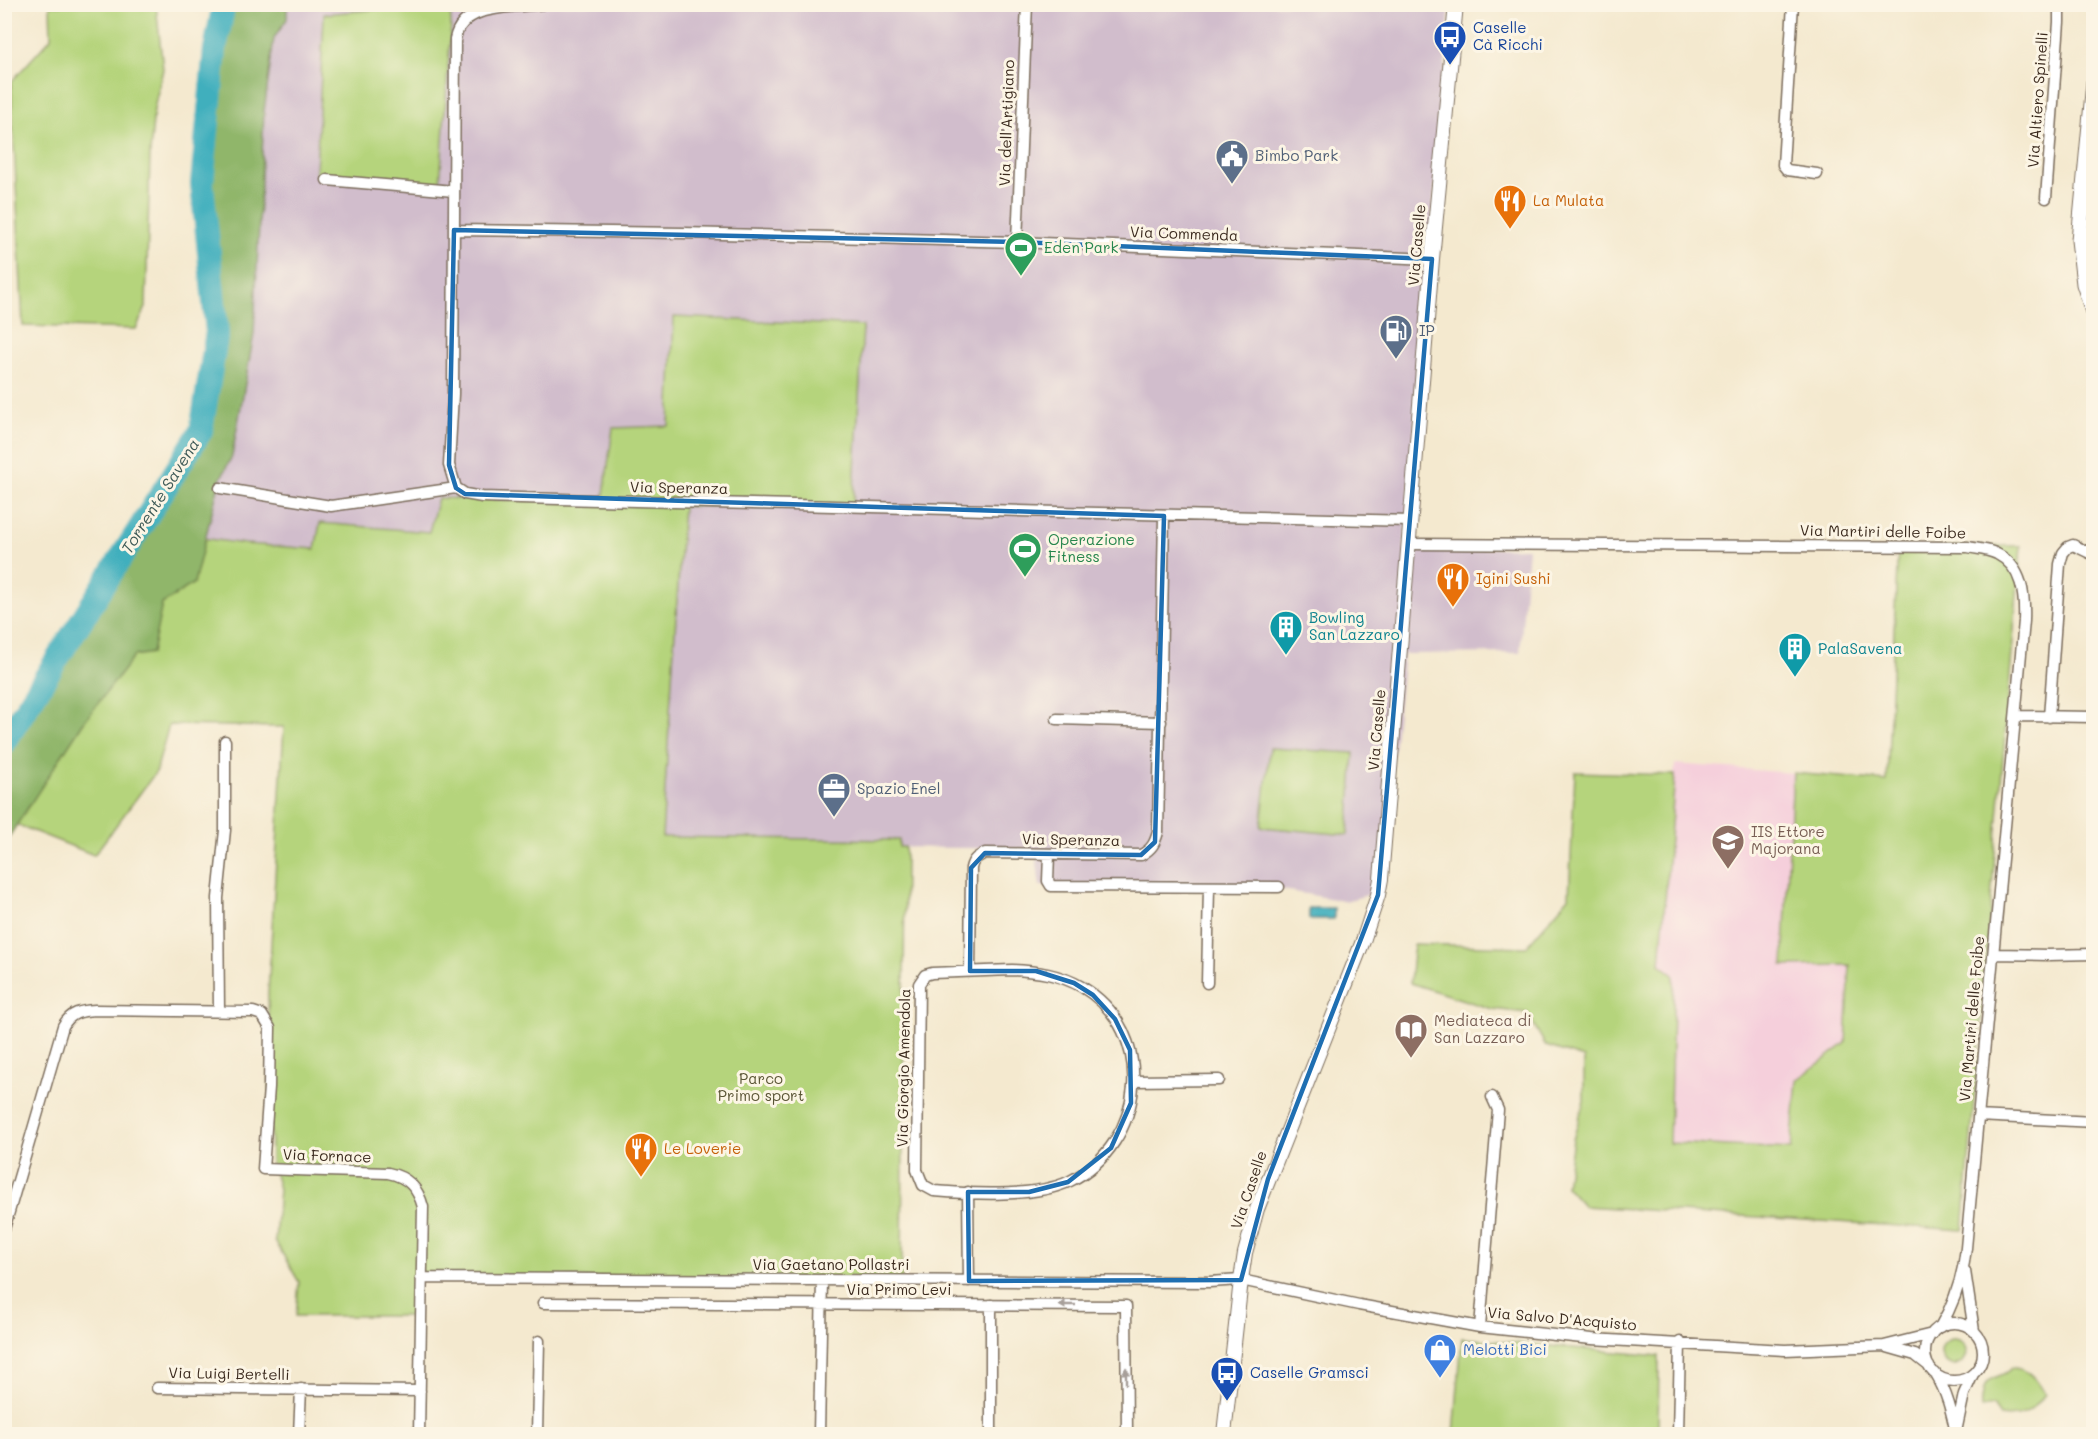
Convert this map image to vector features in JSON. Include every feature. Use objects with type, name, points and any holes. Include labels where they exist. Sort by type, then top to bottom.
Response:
[{"type":"main road","points":[[2094,82],[2079,240],[2084,284],[2094,315]]},
{"type":"street","points":[[220,488],[330,506],[456,488],[449,465],[453,394],[455,39],[458,28],[465,19],[478,12],[543,4]]},
{"type":"street","name":"Via dell'Artigiano","points":[[1017,242],[1027,4]]},
{"type":"street","name":"Via Caselle","points":[[1224,1434],[1241,1280],[1245,1253],[1257,1209],[1354,967],[1378,895],[1456,4]]},
{"type":"street","points":[[1793,4],[1783,165],[1787,170],[1817,174]]},
{"type":"street","name":"Via Altiero Spinelli","points":[[2046,198],[2059,4]]},
{"type":"street","points":[[327,180],[454,191]]},
{"type":"street","name":"Via Commenda","points":[[454,230],[683,233],[1017,242],[1432,259]]},
{"type":"street","name":"Via Speranza","points":[[456,488],[465,494],[482,497],[1410,521]]},
{"type":"street","name":"Via Speranza","points":[[970,971],[970,880],[973,861],[977,856],[985,853],[1141,855],[1149,851],[1155,842],[1158,832],[1164,516]]},
{"type":"street","name":"Via Martiri delle Foibe","points":[[1409,544],[1948,546],[1968,547],[1997,554],[2014,569],[2025,598],[1964,1265],[1950,1310],[1926,1350],[1932,1370],[1946,1395],[1956,1434]]},
{"type":"street","points":[[2049,717],[2060,564],[2063,554],[2068,547],[2073,545],[2094,555]]},
{"type":"street","points":[[2016,716],[2094,717]]},
{"type":"street","points":[[1057,719],[1161,722]]},
{"type":"street","points":[[219,1011],[218,898],[225,830],[225,741]]},
{"type":"street","points":[[1050,855],[1048,881],[1051,886],[1279,887]]},
{"type":"street","points":[[1207,984],[1209,887]]},
{"type":"street","points":[[1994,954],[2048,956],[2094,954]]},
{"type":"street","name":"Via Giorgio Amendola","points":[[1036,971],[1054,975],[1084,988],[1100,1002],[1120,1026],[1130,1050],[1134,1081],[1131,1102],[1121,1132],[1106,1154],[1079,1176],[1040,1191],[934,1191],[923,1185],[918,1175],[919,984],[925,975],[932,973],[1036,971]]},
{"type":"street","name":"Via Fornace","points":[[4,1229],[63,1026],[70,1017],[81,1011],[95,1010],[253,1012],[262,1015],[270,1028],[263,1168],[388,1173],[412,1183],[420,1198],[423,1207],[419,1434]]},
{"type":"street","points":[[1134,1081],[1219,1080]]},
{"type":"street","points":[[1480,1327],[1498,1110],[1492,1096]]},
{"type":"street","name":"Via Martiri delle Foibe","points":[[1978,1116],[2094,1122]]},
{"type":"street","points":[[968,1192],[969,1281]]},
{"type":"street","name":"Via Martiri delle Foibe","points":[[1956,1434],[1964,1394],[1981,1363],[1983,1353],[1981,1341],[1974,1330],[1964,1265]]},
{"type":"street","name":"Via Gaetano Pollastri","points":[[421,1278],[1209,1282],[1241,1280]]},
{"type":"street","points":[[819,1434],[822,1280]]},
{"type":"street","name":"Via Salvo D'Acquisto","points":[[1241,1280],[1480,1327],[1592,1339],[1680,1342],[1785,1350],[1884,1346]]},
{"type":"street","name":"Via Primo Levi","points":[[543,1303],[1126,1306],[1127,1434]]},
{"type":"street","points":[[991,1305],[991,1434]]},
{"type":"street","points":[[1884,1346],[1936,1330],[1948,1323],[1960,1323],[1974,1330]]},
{"type":"street","points":[[537,1434],[539,1341]]},
{"type":"street","points":[[1678,1434],[1680,1342]]},
{"type":"street","points":[[1884,1346],[1916,1354],[1945,1379],[1957,1380],[1974,1373]]},
{"type":"street","name":"Via Luigi Bertelli","points":[[157,1388],[420,1391]]},
{"type":"street","name":"Via Luigi Bertelli","points":[[298,1434],[301,1389]]},
{"type":"highlighted area","points":[[454,230],[1017,242],[1432,259],[1378,895],[1268,1179],[1241,1280],[969,1281],[968,1192],[1029,1192],[1068,1182],[1111,1148],[1131,1103],[1130,1050],[1115,1019],[1093,995],[1074,983],[1036,971],[970,971],[971,868],[985,853],[1141,855],[1155,842],[1164,516],[465,494],[456,488],[449,465]]},
{"type":"shaded area","points":[[260,5],[1450,5],[1404,549],[1528,548],[1520,653],[1404,654],[1379,892],[1345,901],[1272,888],[1040,886],[1035,849],[661,844],[683,505],[853,507],[863,326],[669,427],[603,502],[429,532],[320,523],[316,549],[245,544],[187,536],[208,501]]},
{"type":"shaded area","name":"IIS Ettore Majorana","points":[[1675,764],[1793,773],[1783,966],[1850,964],[1846,1043],[1797,1080],[1791,1149],[1669,1144],[1674,975],[1660,964]]},
{"type":"green space","points":[[50,5],[156,5],[163,69],[154,109],[150,153],[146,307],[136,329],[23,326],[11,82],[51,38]]},
{"type":"green space","points":[[224,5],[287,5],[287,19],[274,38],[264,111],[254,334],[232,456],[220,480],[194,583],[162,604],[152,653],[134,656],[83,723],[5,843],[5,743],[201,431],[217,332],[202,184],[215,49]]},
{"type":"green space","points":[[450,5],[451,24],[440,184],[316,174],[324,14]]},
{"type":"green space","name":"Parco Primo sport","points":[[674,317],[863,326],[853,507],[683,506],[662,837],[899,840],[899,847],[905,847],[902,1281],[415,1277],[415,1316],[296,1316],[299,1282],[275,1241],[279,1189],[271,1161],[268,994],[284,727],[169,725],[156,772],[94,855],[5,820],[4,812],[187,536],[245,544],[315,549],[320,523],[429,532],[438,498],[603,502],[613,428],[669,426]]},
{"type":"green space","points":[[1898,546],[2021,546],[1963,1230],[1584,1206],[1566,1186],[1573,1140],[1584,1101],[1584,1058],[1546,1046],[1527,1013],[1492,1009],[1410,983],[1414,944],[1526,947],[1569,897],[1575,772],[1675,775],[1660,964],[1674,975],[1669,1143],[1791,1149],[1797,1080],[1846,1043],[1850,965],[1783,966],[1793,773],[1887,781]]},
{"type":"green space","points":[[1270,748],[1354,753],[1348,835],[1261,827]]},
{"type":"green space","points":[[1462,1338],[1659,1356],[1658,1434],[1454,1434]]},
{"type":"green space","points":[[1954,1339],[1963,1343],[1967,1352],[1963,1361],[1954,1365],[1945,1361],[1941,1352],[1945,1343]]},
{"type":"green space","points":[[2011,1368],[2027,1372],[2045,1394],[2031,1410],[2020,1415],[2000,1416],[1993,1406],[1982,1408],[1983,1393],[1987,1382]]},
{"type":"water","points":[[1309,908],[1334,908],[1334,919],[1309,919]]},
{"type":"waterway","name":"Torrente Savena","points":[[4,743],[201,431],[217,332],[202,184],[215,49],[224,4]]},
{"type":"place","name":"Caselle Cà Ricchi","points":[[1450,66]]},
{"type":"place","name":"Bimbo Park","points":[[1232,185]]},
{"type":"place","name":"La Mulata","points":[[1510,230]]},
{"type":"place","name":"Eden Park","points":[[1021,277]]},
{"type":"place","name":"IP","points":[[1396,360]]},
{"type":"place","name":"Operazione Fitness","points":[[1025,578]]},
{"type":"place","name":"Igini Sushi","points":[[1453,608]]},
{"type":"place","name":"Bowling San Lazzaro","points":[[1286,656]]},
{"type":"place","name":"PalaSavena","points":[[1795,678]]},
{"type":"place","name":"Spazio Enel","points":[[834,818]]},
{"type":"place","name":"IIS Ettore Majorana","points":[[1728,870]]},
{"type":"place","name":"Mediateca di San Lazzaro","points":[[1411,1059]]},
{"type":"place","name":"Le Loverie","points":[[641,1178]]},
{"type":"place","name":"Melotti Bici","points":[[1440,1379]]},
{"type":"place","name":"Caselle Gramsci","points":[[1227,1402]]}]
